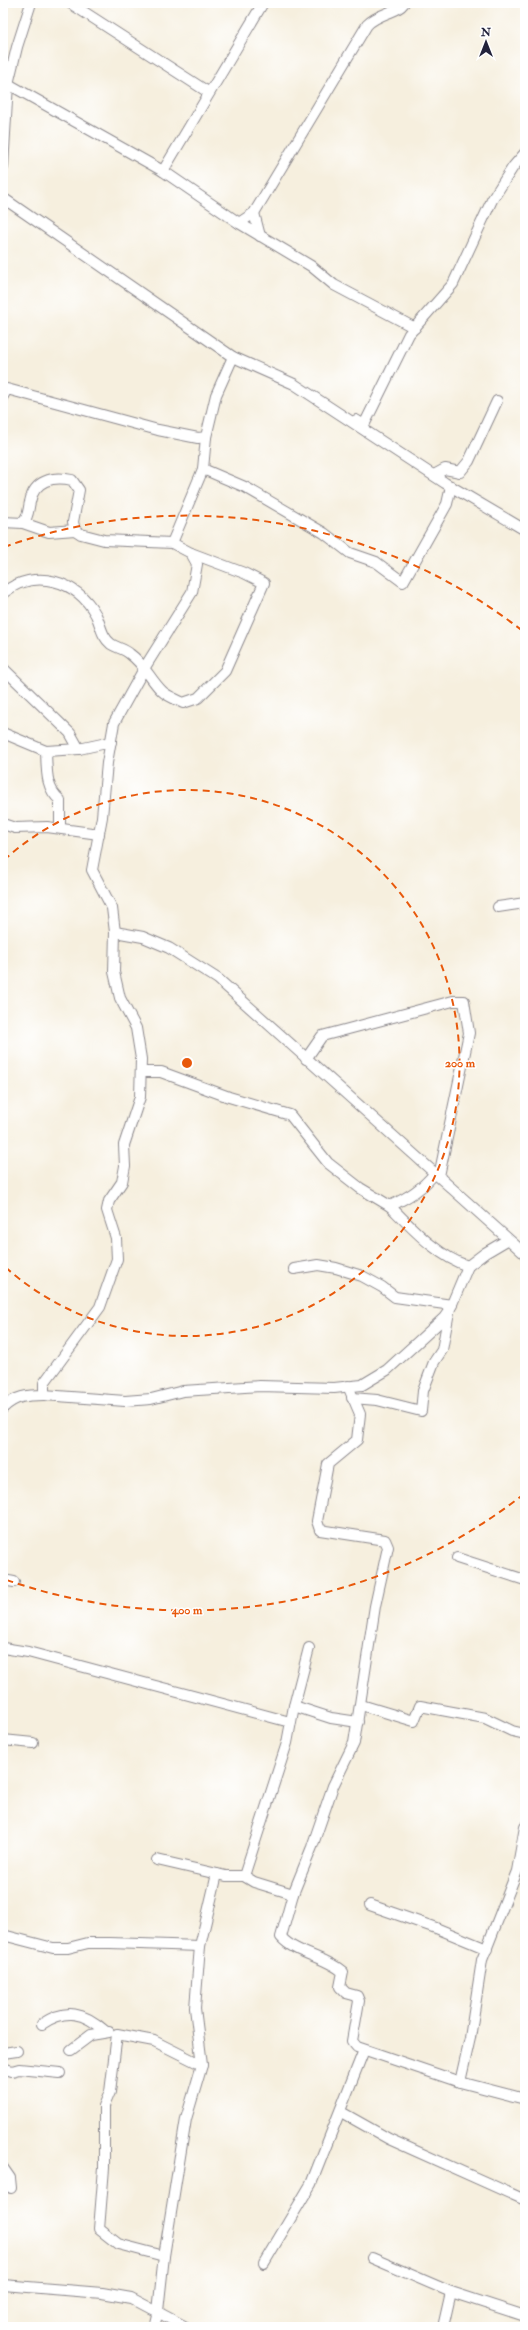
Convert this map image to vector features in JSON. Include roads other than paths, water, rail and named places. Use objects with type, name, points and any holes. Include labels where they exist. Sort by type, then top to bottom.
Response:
[{"type":"street","points":[[3,167],[6,83],[31,3]]},
{"type":"street","points":[[70,3],[208,92]]},
{"type":"street","points":[[163,171],[208,92],[263,3]]},
{"type":"street","points":[[238,223],[254,214],[367,25],[374,17],[398,9],[404,3]]},
{"type":"street","points":[[6,83],[163,171],[238,223],[311,266],[334,285],[415,328]]},
{"type":"street","points":[[3,198],[233,357],[294,384],[364,425],[403,347],[415,328],[452,284],[492,200],[513,167],[525,153]]},
{"type":"street","points":[[254,214],[260,236]]},
{"type":"street","points":[[172,543],[202,469],[206,437],[216,396],[233,357]]},
{"type":"street","points":[[294,384],[451,486],[525,530]]},
{"type":"street","points":[[3,396],[7,388],[158,430],[198,438],[206,437]]},
{"type":"street","points":[[434,475],[445,469],[460,472],[469,461],[497,401]]},
{"type":"street","points":[[202,469],[245,487],[324,533],[350,553],[376,562],[403,582],[447,504],[451,486]]},
{"type":"street","points":[[24,523],[28,518],[34,491],[42,482],[55,478],[72,480],[79,490],[73,522],[75,530]]},
{"type":"street","points":[[3,522],[24,523],[50,532],[75,530],[81,534],[104,540],[172,543],[191,553],[244,573],[264,583],[225,671],[198,698],[182,703],[162,691],[145,667],[131,654],[111,644],[102,633],[96,616],[87,603],[68,588],[58,582],[29,579],[13,586],[3,593]]},
{"type":"street","points":[[44,1395],[44,1383],[100,1307],[117,1260],[116,1238],[107,1210],[109,1201],[122,1182],[125,1166],[124,1145],[140,1097],[142,1072],[136,1028],[120,998],[114,972],[115,932],[112,908],[92,870],[99,834],[114,723],[145,667],[192,592],[197,564],[191,553]]},
{"type":"street","points":[[3,668],[70,733],[79,749]]},
{"type":"street","points":[[3,733],[46,751],[79,749],[111,742]]},
{"type":"street","points":[[46,751],[49,787],[60,800],[60,828]]},
{"type":"street","points":[[3,824],[15,828],[60,828],[99,834]]},
{"type":"street","points":[[498,907],[525,903]]},
{"type":"street","points":[[115,932],[143,937],[168,948],[218,979],[306,1059],[437,1174],[507,1240],[525,1254]]},
{"type":"street","points":[[306,1059],[322,1036],[453,1001],[464,1001],[469,1032],[437,1174],[411,1196],[390,1206]]},
{"type":"street","points":[[142,1072],[161,1072],[229,1097],[290,1115],[328,1164],[360,1188],[390,1206],[415,1232],[458,1263],[468,1266]]},
{"type":"street","points":[[352,1398],[374,1400],[421,1411],[423,1391],[434,1362],[442,1350],[451,1308],[468,1266],[485,1252],[507,1240]]},
{"type":"street","points":[[294,1269],[318,1265],[336,1268],[362,1276],[382,1286],[395,1297],[451,1308]]},
{"type":"street","points":[[3,1408],[12,1400],[25,1395],[125,1401],[151,1399],[183,1391],[260,1386],[362,1385],[380,1376],[451,1308]]},
{"type":"street","points":[[348,1386],[360,1414],[357,1440],[328,1464],[317,1522],[320,1530],[385,1540],[388,1547],[375,1606],[354,1743],[333,1786],[312,1847],[292,1894],[281,1937],[292,1946],[335,1965],[342,1972],[340,1987],[346,1993],[356,1996],[359,2000],[352,2041],[357,2047],[460,2082],[525,2099]]},
{"type":"street","points":[[360,1414],[374,1400]]},
{"type":"street","points":[[457,1558],[525,1580]]},
{"type":"street","points":[[3,1580],[14,1582]]},
{"type":"street","points":[[3,1648],[28,1652],[290,1722]]},
{"type":"street","points":[[244,1876],[287,1743],[290,1722],[309,1648]]},
{"type":"street","points":[[361,1705],[414,1721],[420,1706],[485,1718],[512,1731],[525,1734]]},
{"type":"street","points":[[294,1706],[331,1718],[358,1722]]},
{"type":"street","points":[[3,1740],[33,1743]]},
{"type":"street","points":[[460,2082],[486,1948],[517,1871],[525,1827]]},
{"type":"street","points":[[157,1860],[216,1874],[244,1876],[254,1882],[292,1894]]},
{"type":"street","points":[[154,2327],[158,2311],[164,2256],[186,2119],[202,2065],[195,2008],[200,1946],[216,1874]]},
{"type":"street","points":[[370,1905],[436,1928],[486,1948]]},
{"type":"street","points":[[3,1935],[53,1948],[68,1948],[88,1943],[200,1946]]},
{"type":"street","points":[[42,2024],[54,2016],[68,2014],[93,2021],[105,2031],[154,2041],[202,2065]]},
{"type":"street","points":[[71,2050],[91,2035],[105,2031]]},
{"type":"street","points":[[117,2034],[110,2092],[104,2106],[104,2168],[99,2229],[118,2244],[164,2256]]},
{"type":"street","points":[[264,2263],[311,2184],[341,2112],[364,2050]]},
{"type":"street","points":[[3,2053],[17,2051]]},
{"type":"street","points":[[3,2068],[12,2071],[19,2069],[60,2073]]},
{"type":"street","points":[[341,2112],[389,2139],[525,2200]]},
{"type":"street","points":[[3,2168],[10,2178],[11,2188]]},
{"type":"street","points":[[372,2258],[451,2292],[525,2316]]},
{"type":"street","points":[[3,2285],[102,2293],[131,2298],[186,2327]]},
{"type":"street","points":[[443,2327],[451,2292]]}]
